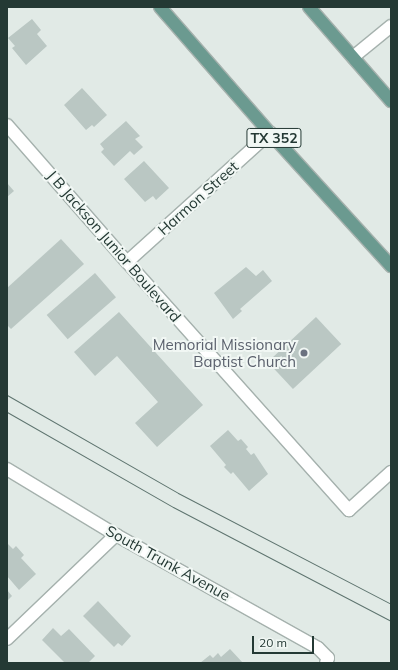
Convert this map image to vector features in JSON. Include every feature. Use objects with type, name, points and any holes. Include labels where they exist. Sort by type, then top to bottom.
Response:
[{"type":"main road","name":"TX 352","points":[[160,7],[270,133],[391,266]]},
{"type":"main road","points":[[309,7],[391,101]]},
{"type":"street","points":[[353,57],[391,26]]},
{"type":"street","name":"J B Jackson Junior Boulevard","points":[[7,125],[127,262],[349,510],[391,472]]},
{"type":"street","name":"Harmon Street","points":[[127,262],[270,133]]},
{"type":"street","name":"South Trunk Avenue","points":[[7,469],[116,535],[318,648],[327,660]]},
{"type":"street","points":[[7,639],[116,535]]},
{"type":"building","points":[[32,19],[41,30],[37,34],[47,46],[26,65],[12,48],[15,46],[8,38]]},
{"type":"building","points":[[82,88],[107,115],[94,127],[92,125],[86,130],[64,105]]},
{"type":"building","points":[[126,121],[140,136],[135,139],[143,147],[134,155],[130,151],[114,166],[101,152],[104,149],[100,144]]},
{"type":"building","points":[[144,161],[169,188],[156,200],[153,196],[145,202],[124,179]]},
{"type":"building","points":[[7,183],[14,191],[7,197]]},
{"type":"building","points":[[61,239],[84,264],[11,329],[7,325],[7,288]]},
{"type":"building","points":[[246,267],[256,276],[263,270],[272,281],[240,309],[242,311],[233,319],[214,293]]},
{"type":"building","points":[[95,273],[116,297],[68,339],[47,315]]},
{"type":"building","points":[[119,312],[203,405],[157,447],[135,423],[158,402],[117,356],[95,376],[74,352]]},
{"type":"building","name":"Memorial Missionary Baptist Church","points":[[316,317],[341,344],[293,389],[268,362]]},
{"type":"building","points":[[228,430],[238,441],[241,439],[248,447],[246,449],[251,455],[254,453],[268,474],[249,491],[233,472],[231,474],[224,467],[226,465],[210,446]]},
{"type":"building","points":[[7,543],[13,549],[16,546],[24,555],[21,558],[36,574],[19,590],[7,576]]},
{"type":"building","points":[[7,590],[12,596],[7,601]]},
{"type":"building","points":[[98,601],[131,636],[122,646],[118,643],[114,647],[83,616]]},
{"type":"building","points":[[53,628],[61,636],[69,629],[95,656],[88,663],[65,663],[42,640]]},
{"type":"building","points":[[230,649],[243,663],[200,663],[210,655],[213,658],[218,653],[221,657]]},
{"type":"tram line","points":[[7,395],[178,493],[391,604]]},
{"type":"tram line","points":[[7,412],[173,507],[391,621]]},
{"type":"place","name":"Memorial Missionary Baptist Church","points":[[304,353]]}]
